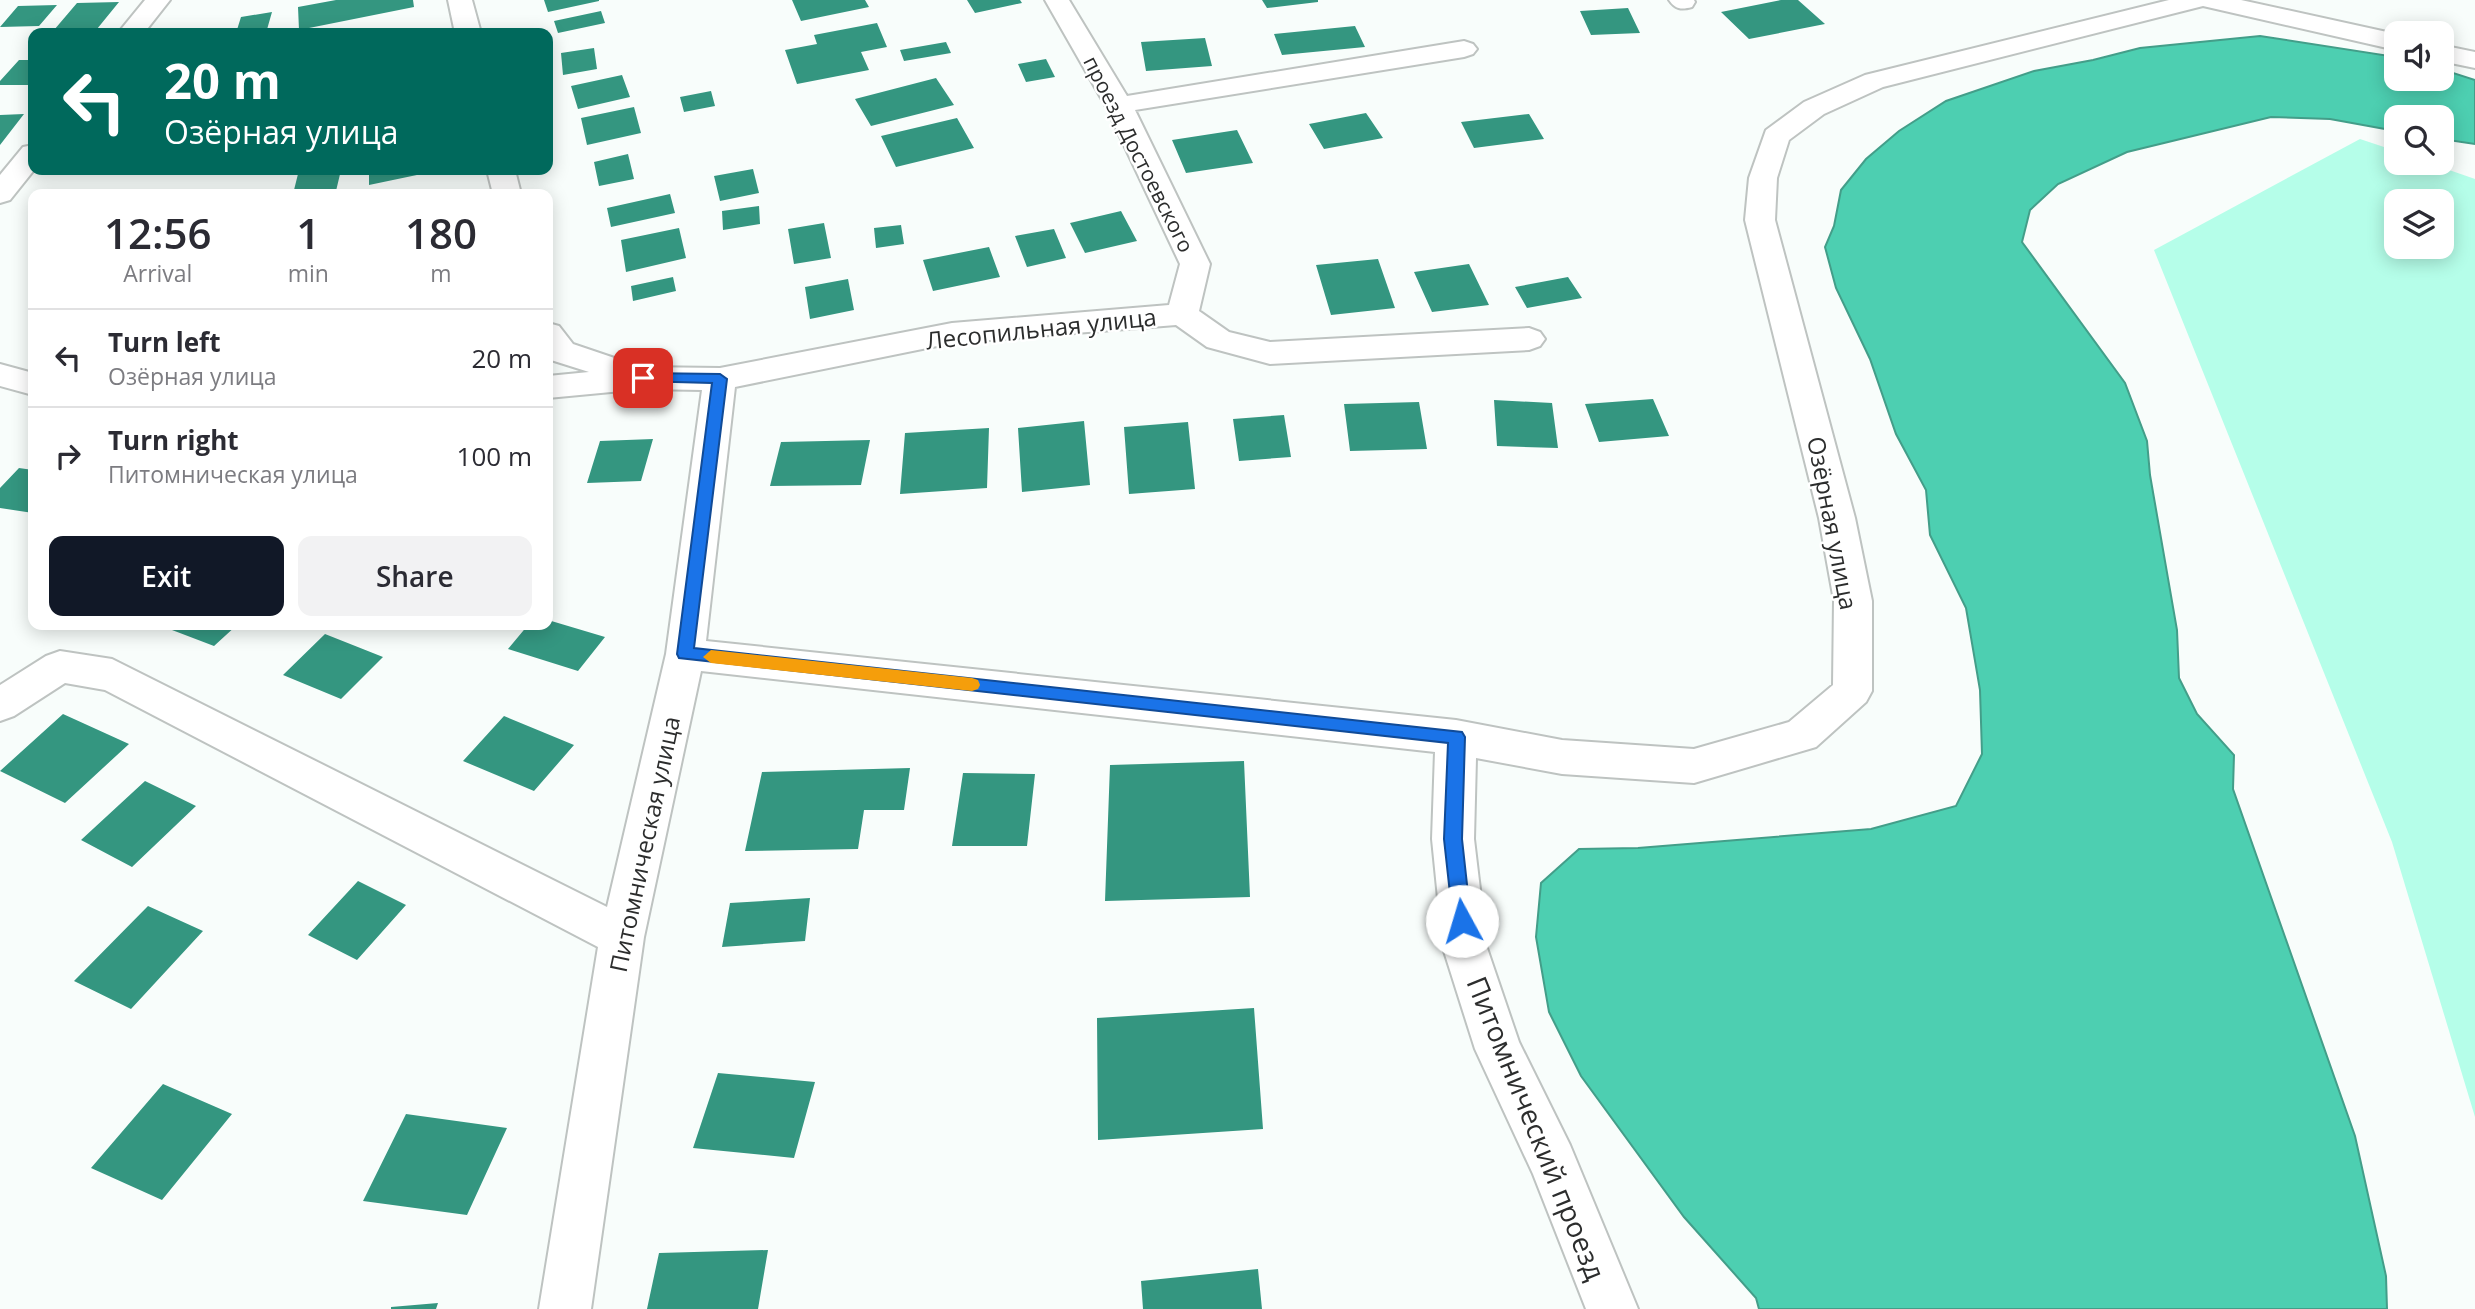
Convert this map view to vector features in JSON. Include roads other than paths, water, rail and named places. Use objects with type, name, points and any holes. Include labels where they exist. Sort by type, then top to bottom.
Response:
[{"type":"street","points":[[135,28],[158,0]]},
{"type":"street","points":[[460,0],[467,28]]},
{"type":"street","name":"Озёрная улица","points":[[685,654],[1457,737],[1562,757],[1694,766],[1802,735],[1852,691],[1853,601],[1842,541],[1760,220],[1763,178],[1776,136],[1814,108],[1874,81],[2199,0]]},
{"type":"street","points":[[2207,0],[2384,40]]},
{"type":"street","name":"проезд Достоевского","points":[[1066,2],[1119,104],[1195,264],[1182,314]]},
{"type":"street","points":[[1119,104],[1465,49]]},
{"type":"street","points":[[2454,56],[2475,60]]},
{"type":"street","points":[[0,194],[28,159]]},
{"type":"street","name":"Лесопильная улица","points":[[553,387],[643,378],[720,379],[952,333],[1182,314],[1218,340],[1270,353],[1529,339]]},
{"type":"street","points":[[553,340],[562,352],[643,378]]},
{"type":"street","points":[[0,375],[28,383]]},
{"type":"street","name":"Питомническая улица","points":[[565,1309],[622,937],[685,654],[720,379]]},
{"type":"street","points":[[0,705],[60,667],[112,675],[622,937]]},
{"type":"street","name":"Питомнический проезд","points":[[1457,737],[1453,839],[1465,948],[1498,1049],[1553,1162],[1612,1309]]}]
